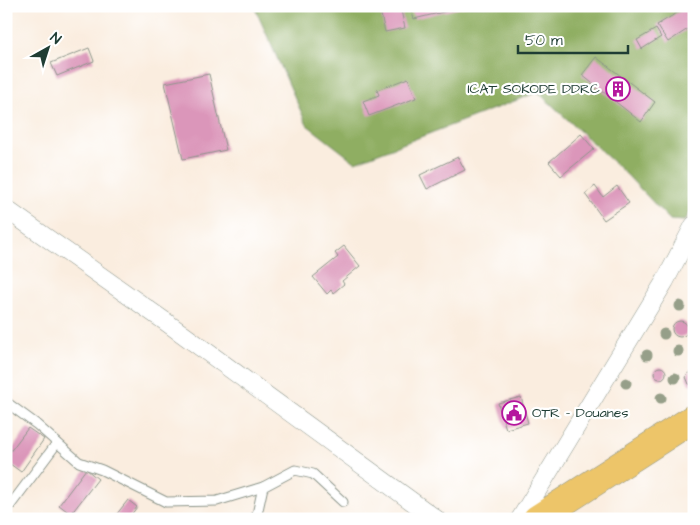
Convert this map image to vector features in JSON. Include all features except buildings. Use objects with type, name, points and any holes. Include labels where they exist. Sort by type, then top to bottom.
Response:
[{"type":"highway","points":[[538,519],[694,418]]},
{"type":"street","points":[[6,209],[174,328],[436,519]]},
{"type":"street","points":[[520,519],[665,281],[694,225]]},
{"type":"lane","points":[[6,402],[36,424],[79,462],[102,470],[166,502],[217,501],[263,487],[295,470],[312,474],[343,502]]},
{"type":"lane","points":[[6,511],[57,442]]},
{"type":"lane","points":[[256,519],[263,487]]},
{"type":"green space","points":[[254,6],[694,6],[694,205],[685,221],[670,220],[627,175],[538,92],[355,162],[307,125]]},
{"type":"place","name":"ICAT SOKODE DDRC","points":[[618,89]]},
{"type":"place","name":"OTR - Douanes","points":[[514,413]]}]
